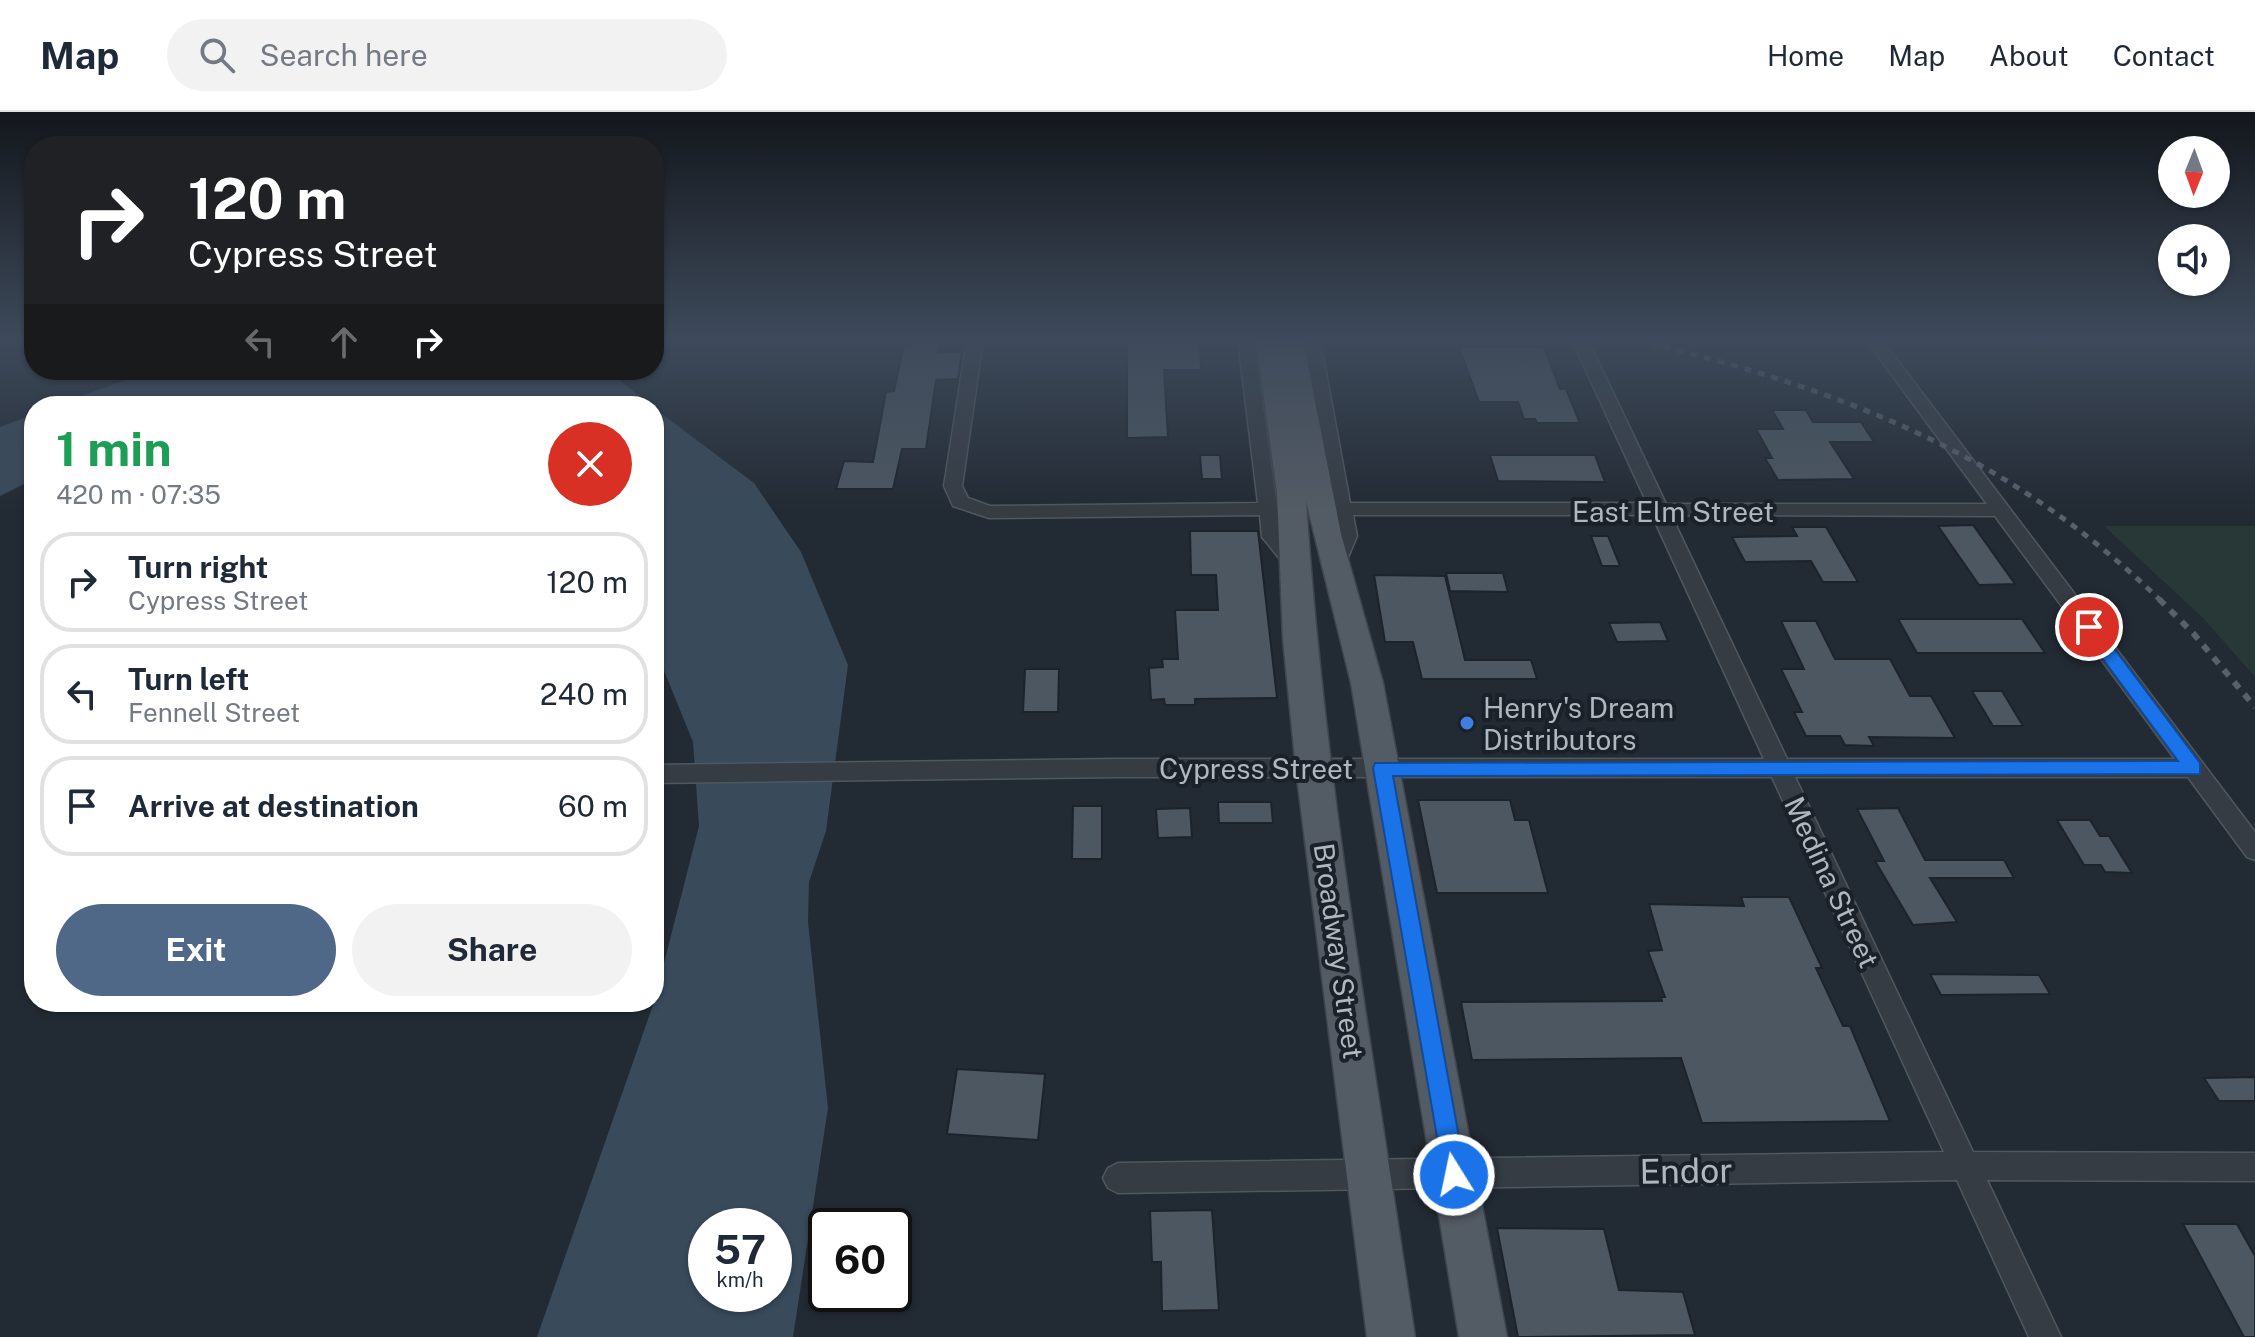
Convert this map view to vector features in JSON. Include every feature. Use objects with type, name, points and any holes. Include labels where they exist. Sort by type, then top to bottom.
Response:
[{"type":"main road","name":"Broadway Street","points":[[1277,397],[1291,493],[1315,566],[1357,642],[1483,1337]]},
{"type":"main road","name":"Broadway Street","points":[[1297,397],[1315,566],[1299,639],[1391,1337]]},
{"type":"street","points":[[966,397],[953,486],[960,502],[989,512],[1267,509]]},
{"type":"street","name":"Broadway Street","points":[[1253,397],[1272,537],[1315,566],[1347,536],[1322,397]]},
{"type":"street","name":"Medina Street","points":[[1606,397],[2045,1337]]},
{"type":"street","points":[[1917,397],[2255,850]]},
{"type":"street","name":"East Elm Street","points":[[1343,509],[1659,512],[2002,510]]},
{"type":"street","name":"Cypress Street","points":[[664,774],[1382,768],[2194,768]]},
{"type":"street","name":"Endor","points":[[1118,1178],[1963,1166],[2255,1167]]},
{"type":"shaded area","points":[[2104,526],[2255,526],[2255,677],[2204,619]]},
{"type":"water","points":[[664,416],[754,483],[801,552],[848,665],[826,831],[809,882],[808,922],[828,1108],[813,1208],[808,1208],[808,1239],[793,1337],[537,1337],[651,1012],[664,1012],[664,963],[699,826],[693,742],[664,671]]},
{"type":"water","points":[[24,418],[24,484],[0,496],[0,427]]},
{"type":"building","points":[[885,397],[934,397],[926,449],[902,449],[893,489],[836,489],[844,461],[873,462]]},
{"type":"building","points":[[1127,397],[1166,397],[1168,437],[1127,438]]},
{"type":"building","points":[[1477,397],[1569,397],[1580,423],[1537,423],[1535,419],[1524,419],[1518,402],[1479,402]]},
{"type":"building","points":[[1772,410],[1806,410],[1813,422],[1861,422],[1874,442],[1830,442],[1854,479],[1778,480],[1765,458],[1772,458],[1756,429],[1783,429]]},
{"type":"building","points":[[1200,455],[1220,455],[1222,479],[1202,479]]},
{"type":"building","points":[[1490,455],[1595,455],[1605,482],[1498,481]]},
{"type":"building","points":[[1973,525],[2015,584],[1979,585],[1938,526]]},
{"type":"building","points":[[1792,527],[1826,527],[1858,582],[1823,582],[1811,561],[1745,562],[1732,537],[1797,536]]},
{"type":"building","points":[[1190,531],[1258,531],[1277,698],[1195,699],[1195,705],[1165,705],[1164,699],[1151,700],[1149,668],[1163,667],[1162,659],[1178,659],[1175,610],[1218,610],[1216,575],[1191,575]]},
{"type":"building","points":[[1591,536],[1608,536],[1620,566],[1602,566]]},
{"type":"building","points":[[1446,573],[1503,573],[1508,592],[1450,591]]},
{"type":"building","points":[[1374,575],[1445,576],[1465,660],[1531,660],[1537,679],[1422,679],[1413,642],[1385,642]]},
{"type":"building","points":[[1898,619],[2022,619],[2045,653],[1917,653]]},
{"type":"building","points":[[1781,621],[1816,621],[1835,659],[1890,659],[1910,696],[1931,696],[1955,738],[1869,737],[1874,746],[1845,745],[1840,736],[1806,736],[1794,712],[1802,712],[1781,669],[1804,669]]},
{"type":"building","points":[[1660,622],[1668,641],[1617,642],[1609,623]]},
{"type":"building","points":[[1025,669],[1059,669],[1058,712],[1023,712]]},
{"type":"building","points":[[1972,691],[2002,691],[2023,726],[1993,726]]},
{"type":"building","points":[[1418,800],[1510,800],[1515,820],[1529,820],[1548,893],[1437,893]]},
{"type":"building","points":[[1218,802],[1271,802],[1273,823],[1219,823]]},
{"type":"building","points":[[1073,806],[1102,806],[1102,859],[1072,859]]},
{"type":"building","points":[[1190,808],[1192,837],[1158,838],[1156,809]]},
{"type":"building","points":[[1898,808],[1925,860],[2004,860],[2014,878],[1930,878],[1957,922],[1913,925],[1875,861],[1884,861],[1857,809]]},
{"type":"building","points":[[2057,820],[2090,820],[2100,836],[2109,836],[2132,873],[2105,872],[2101,865],[2084,865]]},
{"type":"building","points":[[1741,897],[1789,897],[1822,968],[1816,968],[1843,1026],[1850,1026],[1890,1121],[1702,1123],[1681,1058],[1472,1060],[1461,1002],[1662,1001],[1661,997],[1665,997],[1648,951],[1662,950],[1649,904],[1744,906]]},
{"type":"building","points":[[1930,974],[2039,975],[2050,994],[1941,995]]},
{"type":"building","points":[[957,1069],[1045,1074],[1038,1140],[947,1134]]},
{"type":"building","points":[[2255,1077],[2255,1101],[2219,1101],[2204,1078]]},
{"type":"building","points":[[1212,1210],[1219,1310],[1162,1311],[1161,1262],[1152,1262],[1150,1211]]},
{"type":"building","points":[[2183,1224],[2237,1224],[2255,1256],[2255,1337],[2244,1337]]},
{"type":"building","points":[[1497,1228],[1604,1229],[1619,1290],[1683,1292],[1695,1335],[1518,1337]]},
{"type":"railway","points":[[1829,397],[1918,433],[1982,466],[2103,549],[2161,601]]},
{"type":"railway","points":[[2161,601],[2193,633],[2255,707]]},
{"type":"place","name":"Henry's Dream Distributors","points":[[1467,723]]},
{"type":"route","points":[[1454,1175],[1382,768],[2194,768],[2089,627]]}]
